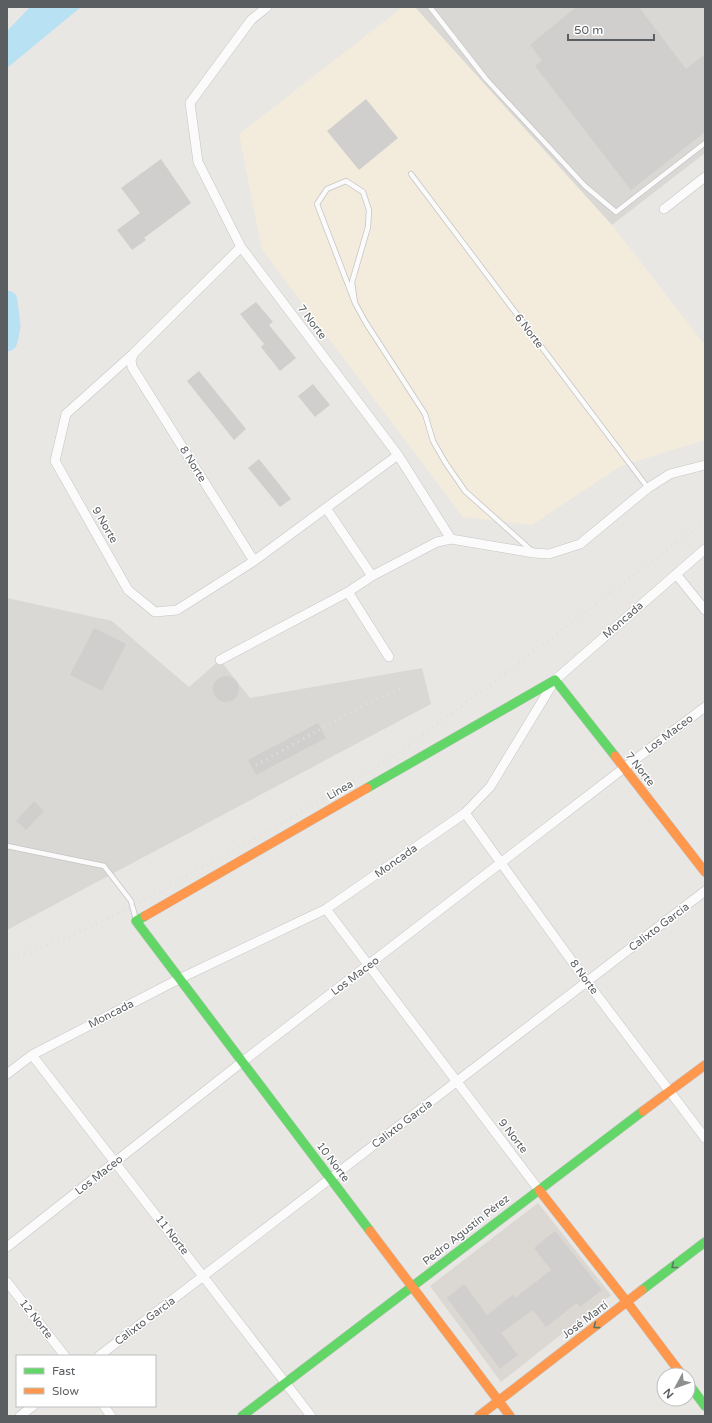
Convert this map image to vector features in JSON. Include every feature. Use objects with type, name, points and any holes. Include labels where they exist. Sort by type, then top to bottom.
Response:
[{"type":"street","name":"7 Norte","points":[[267,7],[251,20],[190,103],[198,162],[241,247],[398,456],[451,539]]},
{"type":"street","points":[[664,210],[705,177]]},
{"type":"street","name":"9 Norte","points":[[241,247],[134,353],[66,414],[55,461],[128,590],[155,612],[177,610],[254,561]]},
{"type":"street","name":"8 Norte","points":[[134,353],[131,360],[132,367],[254,561]]},
{"type":"street","points":[[254,561],[398,456]]},
{"type":"street","points":[[220,660],[348,592],[372,576],[437,542],[451,539],[534,553],[549,554],[580,544],[648,488],[670,474],[705,465]]},
{"type":"street","points":[[326,508],[372,576]]},
{"type":"street","name":"Moncada","points":[[7,1074],[32,1055],[179,979],[326,909],[466,813],[490,787],[555,680],[705,549]]},
{"type":"street","points":[[676,574],[705,610]]},
{"type":"street","points":[[348,592],[389,657]]},
{"type":"street","name":"7 Norte","points":[[555,680],[705,872]]},
{"type":"street","name":"Línea","points":[[136,921],[555,680]]},
{"type":"street","name":"Los Maceo","points":[[7,1247],[242,1062],[705,707]]},
{"type":"street","name":"8 Norte","points":[[466,813],[587,982],[705,1138]]},
{"type":"street","name":"Calixto García","points":[[100,1355],[705,891]]},
{"type":"street","name":"9 Norte","points":[[326,909],[456,1082],[676,1367]]},
{"type":"street","name":"10 Norte","points":[[136,921],[510,1416]]},
{"type":"street","name":"11 Norte","points":[[32,1055],[311,1416]]},
{"type":"street","name":"Pedro Agustín Pérez","points":[[242,1416],[705,1065]]},
{"type":"street","name":"José Martí","points":[[479,1416],[705,1242]]},
{"type":"street","name":"12 Norte","points":[[7,1282],[64,1355]]},
{"type":"street","points":[[696,1394],[705,1406]]},
{"type":"street","points":[[20,1416],[32,1407]]},
{"type":"street","points":[[105,1407],[111,1416]]},
{"type":"lane","points":[[430,7],[486,78],[585,186],[616,212],[705,143]]},
{"type":"lane","name":"6 Norte","points":[[411,174],[648,488]]},
{"type":"lane","points":[[355,303],[352,282],[368,227],[369,210],[363,192],[346,181],[327,189],[317,204],[355,303],[366,323],[425,414],[433,441],[445,462],[465,491],[534,553]]},
{"type":"lane","points":[[7,846],[104,866],[131,901],[136,921]]},
{"type":"shaded area","points":[[403,7],[415,7],[612,225],[705,345],[705,440],[621,466],[532,525],[463,517],[262,250],[239,134]]},
{"type":"shaded area","points":[[415,7],[705,7],[705,153],[612,225]]},
{"type":"shaded area","points":[[7,598],[112,621],[189,687],[220,660],[250,698],[422,668],[431,704],[7,930]]},
{"type":"shaded area","points":[[538,1203],[611,1295],[501,1382],[430,1286]]},
{"type":"water","points":[[30,7],[81,7],[7,68],[7,31]]},
{"type":"building","points":[[576,7],[639,7],[686,69],[705,54],[705,132],[631,190],[535,66],[542,61],[530,45]]},
{"type":"building","points":[[366,99],[398,138],[359,170],[327,131]]},
{"type":"building","points":[[161,159],[191,203],[144,238],[146,240],[132,250],[117,230],[140,213],[121,188]]},
{"type":"building","points":[[256,302],[273,322],[269,325],[296,358],[280,371],[261,347],[264,344],[240,314]]},
{"type":"building","points":[[199,371],[246,429],[234,440],[187,381]]},
{"type":"building","points":[[313,384],[330,405],[315,417],[298,396]]},
{"type":"building","points":[[259,459],[291,499],[280,507],[248,468]]},
{"type":"building","points":[[94,628],[126,644],[102,691],[70,675]]},
{"type":"building","points":[[226,676],[235,680],[239,689],[235,698],[226,702],[217,698],[213,689],[217,680]]},
{"type":"building","points":[[318,723],[326,738],[256,775],[248,760]]},
{"type":"building","points":[[34,801],[44,811],[26,830],[16,821]]},
{"type":"building","points":[[555,1231],[602,1290],[580,1307],[577,1303],[546,1327],[533,1310],[501,1333],[518,1355],[500,1369],[447,1298],[464,1284],[487,1315],[513,1295],[515,1298],[551,1270],[534,1248]]},
{"type":"waterway","points":[[7,301],[10,326],[7,341]]},
{"type":"railway","points":[[7,960],[67,938],[127,909],[277,826],[391,758],[478,694],[705,521]]},
{"type":"railway","points":[[256,765],[364,705],[404,687]]},
{"type":"traffic: fast","points":[[367,788],[555,680],[615,756]]},
{"type":"traffic: fast","points":[[145,916],[136,921],[370,1231]]},
{"type":"traffic: fast","points":[[242,1416],[643,1111]]},
{"type":"traffic: fast","points":[[642,1290],[705,1242]]},
{"type":"traffic: fast","points":[[696,1394],[705,1406]]},
{"type":"traffic: slow","points":[[615,756],[705,872]]},
{"type":"traffic: slow","points":[[145,916],[367,788]]},
{"type":"traffic: slow","points":[[643,1111],[705,1065]]},
{"type":"traffic: slow","points":[[539,1190],[676,1367]]},
{"type":"traffic: slow","points":[[370,1231],[510,1416]]},
{"type":"traffic: slow","points":[[479,1416],[642,1290]]}]
